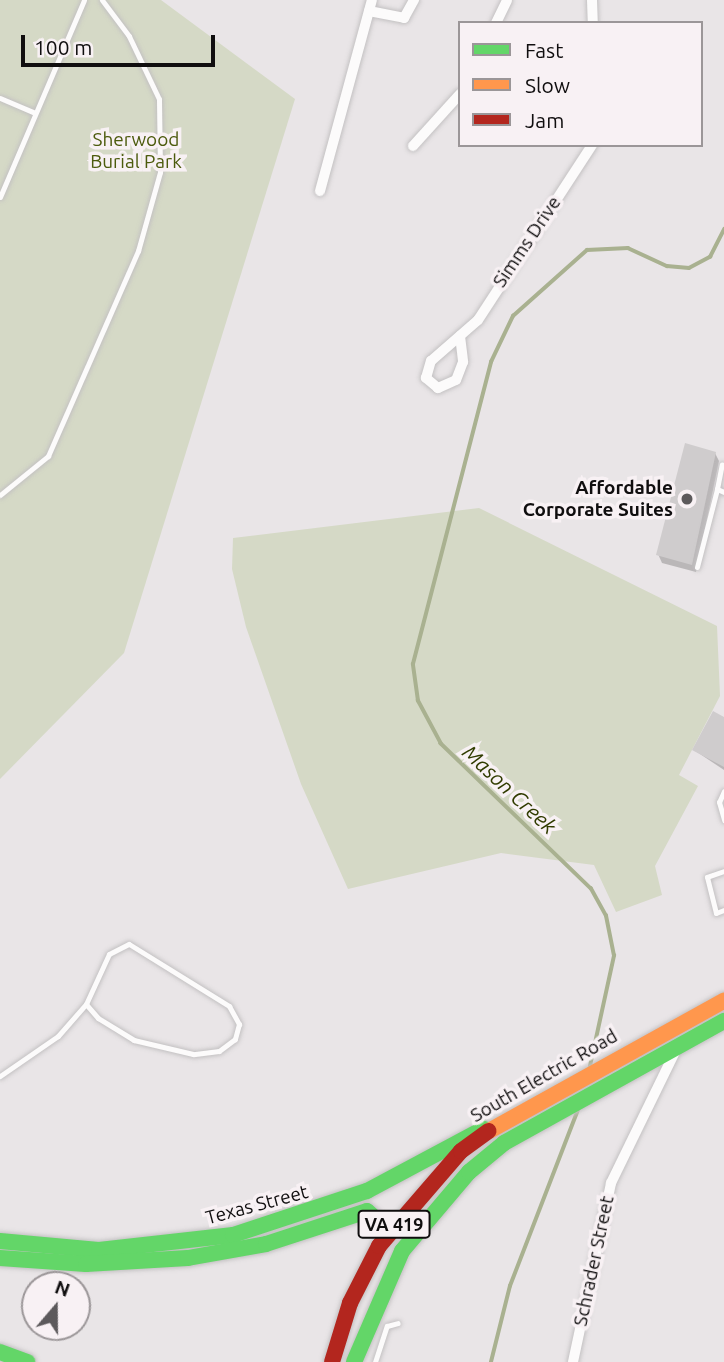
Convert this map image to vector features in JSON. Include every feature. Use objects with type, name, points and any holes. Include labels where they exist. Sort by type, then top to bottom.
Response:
[{"type":"main road","name":"South Electric Road","points":[[332,1362],[350,1303],[389,1231],[435,1175],[504,1120],[724,1001]]},
{"type":"main road","name":"South Electric Road","points":[[354,1362],[384,1283],[423,1221],[469,1172],[547,1118],[646,1062],[676,1050],[724,1021]]},
{"type":"main road","name":"Texas Street","points":[[0,1241],[99,1250],[233,1235],[367,1191],[504,1120]]},
{"type":"main road","name":"Texas Street","points":[[0,1258],[86,1264],[188,1258],[266,1244],[367,1211],[389,1231]]},
{"type":"main road","points":[[0,1352],[27,1362]]},
{"type":"street","points":[[320,191],[370,5],[404,18],[414,0]]},
{"type":"street","points":[[497,21],[507,0]]},
{"type":"street","points":[[592,0],[593,21]]},
{"type":"street","points":[[413,146],[458,96]]},
{"type":"street","name":"Simms Drive","points":[[460,336],[461,369],[449,387],[438,388],[426,370],[460,336],[478,320],[591,147]]},
{"type":"street","name":"Schrader Street","points":[[573,1362],[611,1183],[676,1050]]},
{"type":"lane","points":[[0,197],[84,0]]},
{"type":"lane","points":[[0,495],[48,456],[138,251],[160,172],[159,99],[130,36],[102,0]]},
{"type":"lane","points":[[0,98],[35,113]]},
{"type":"lane","points":[[697,567],[721,491],[722,464]]},
{"type":"lane","points":[[724,791],[719,802],[724,820]]},
{"type":"lane","points":[[724,871],[707,877],[716,913],[724,910]]},
{"type":"lane","points":[[0,1076],[58,1036],[86,1004],[109,954],[129,944],[229,1006],[239,1031],[219,1051],[193,1054],[134,1040],[86,1004]]},
{"type":"lane","points":[[375,1362],[387,1326],[398,1323]]},
{"type":"green space","name":"Sherwood Burial Park","points":[[0,0],[161,0],[295,99],[124,653],[0,779]]},
{"type":"green space","points":[[479,508],[717,626],[720,696],[679,775],[698,786],[655,866],[662,895],[616,912],[594,865],[501,853],[348,889],[301,784],[246,627],[232,569],[233,538]]},
{"type":"building","name":"Affordable Corporate Suites","points":[[685,443],[716,452],[692,565],[656,555]]},
{"type":"building","points":[[713,711],[724,717],[724,767],[692,750]]},
{"type":"waterway","name":"Mason Creek","points":[[590,1066],[614,956],[606,916],[591,889],[441,744],[418,701],[413,664],[491,362],[513,316],[587,250],[628,248],[667,266],[689,268],[710,257],[724,229]]},
{"type":"waterway","name":"Mason Creek","points":[[491,1362],[510,1286],[579,1107]]},
{"type":"traffic: fast","points":[[354,1362],[402,1251],[469,1172],[504,1143],[724,1021]]},
{"type":"traffic: fast","points":[[0,1241],[99,1250],[233,1235],[367,1191],[483,1129]]},
{"type":"traffic: fast","points":[[0,1258],[86,1264],[188,1258],[266,1244],[367,1211],[389,1231]]},
{"type":"traffic: fast","points":[[0,1352],[27,1362]]},
{"type":"traffic: slow","points":[[489,1131],[724,1001]]},
{"type":"traffic: jam","points":[[332,1362],[350,1303],[379,1246],[461,1151],[489,1131]]},
{"type":"place","name":"Affordable Corporate Suites","points":[[687,499]]}]
